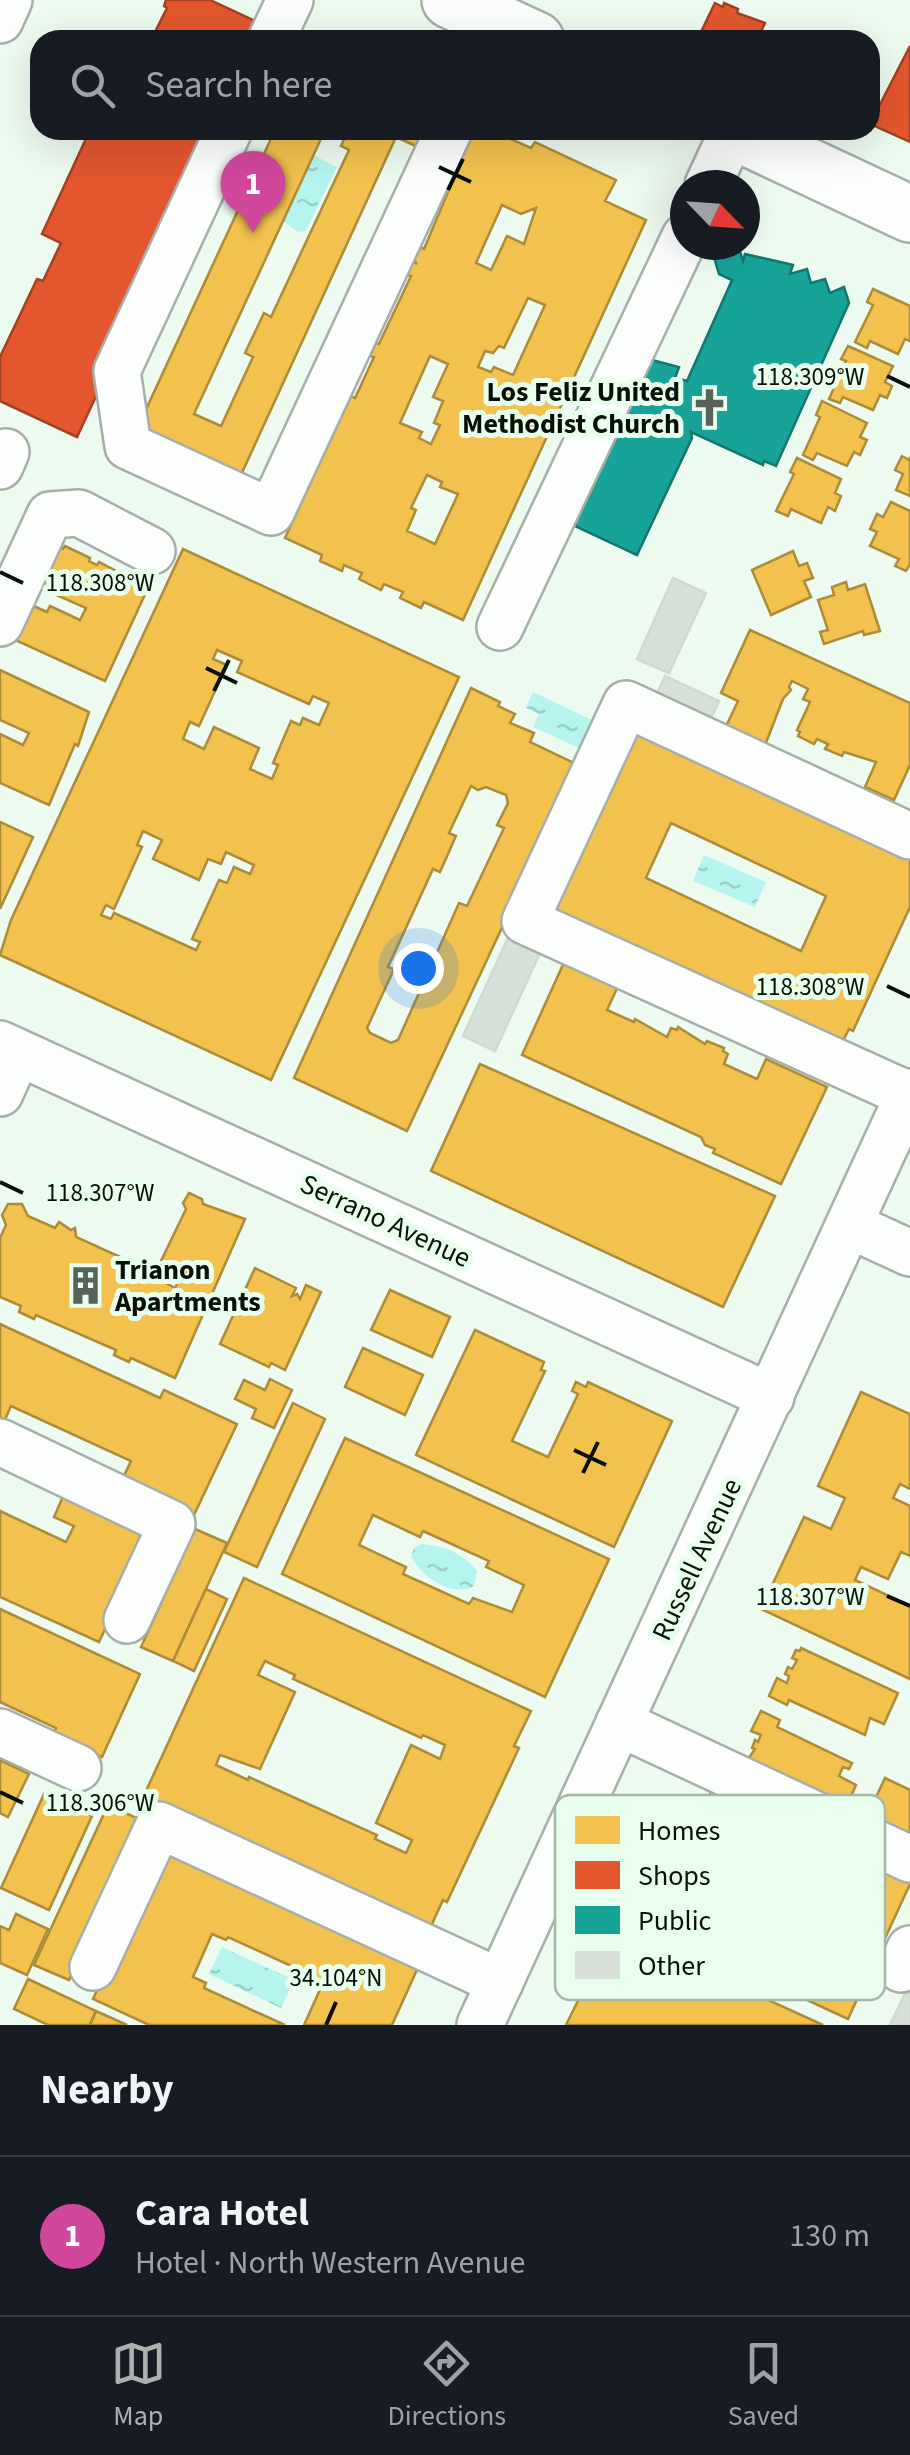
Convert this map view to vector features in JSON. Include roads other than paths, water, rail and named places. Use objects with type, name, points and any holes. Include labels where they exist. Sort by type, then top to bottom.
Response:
[{"type":"main road","points":[[450,0],[502,30]]},
{"type":"main road","points":[[753,140],[910,214]]},
{"type":"street","points":[[0,20],[10,0]]},
{"type":"street","points":[[276,30],[290,0]]},
{"type":"street","points":[[224,140],[118,371],[128,446],[270,512],[444,140]]},
{"type":"street","points":[[715,170],[728,140]]},
{"type":"street","points":[[500,627],[674,260]]},
{"type":"street","points":[[0,624],[50,515],[79,513],[152,550]]},
{"type":"street","points":[[909,1094],[525,921],[626,704],[910,836]]},
{"type":"street","points":[[0,1094],[9,1048]]},
{"type":"street","name":"Serrano Avenue","points":[[9,1048],[771,1396]]},
{"type":"street","name":"Russell Avenue","points":[[587,1795],[909,1094]]},
{"type":"street","points":[[849,1225],[910,1253]]},
{"type":"street","points":[[0,1442],[172,1524],[128,1620]]},
{"type":"street","points":[[620,1724],[773,1795]]},
{"type":"street","points":[[0,1732],[78,1768]]},
{"type":"street","points":[[93,1967],[158,1825],[500,1982]]},
{"type":"street","points":[[885,1847],[910,1859]]},
{"type":"street","name":"Russell Avenue","points":[[480,2025],[555,1864]]},
{"type":"water","points":[[311,154],[337,167],[306,231],[298,232],[281,219]]},
{"type":"water","points":[[533,692],[592,720],[579,748],[533,727],[539,714],[526,708]]},
{"type":"water","points":[[704,855],[766,882],[755,907],[693,881]]},
{"type":"water","points":[[422,1544],[446,1549],[465,1559],[477,1571],[474,1586],[456,1590],[430,1578],[411,1556],[414,1548]]},
{"type":"water","points":[[222,1947],[294,1980],[281,2008],[209,1974]]},
{"type":"place","name":"Cara Hotel","points":[[253,233]]},
{"type":"place","name":"Los Feliz United Methodist Church","points":[[710,407]]},
{"type":"place","name":"Trianon Apartments","points":[[85,1285]]}]
